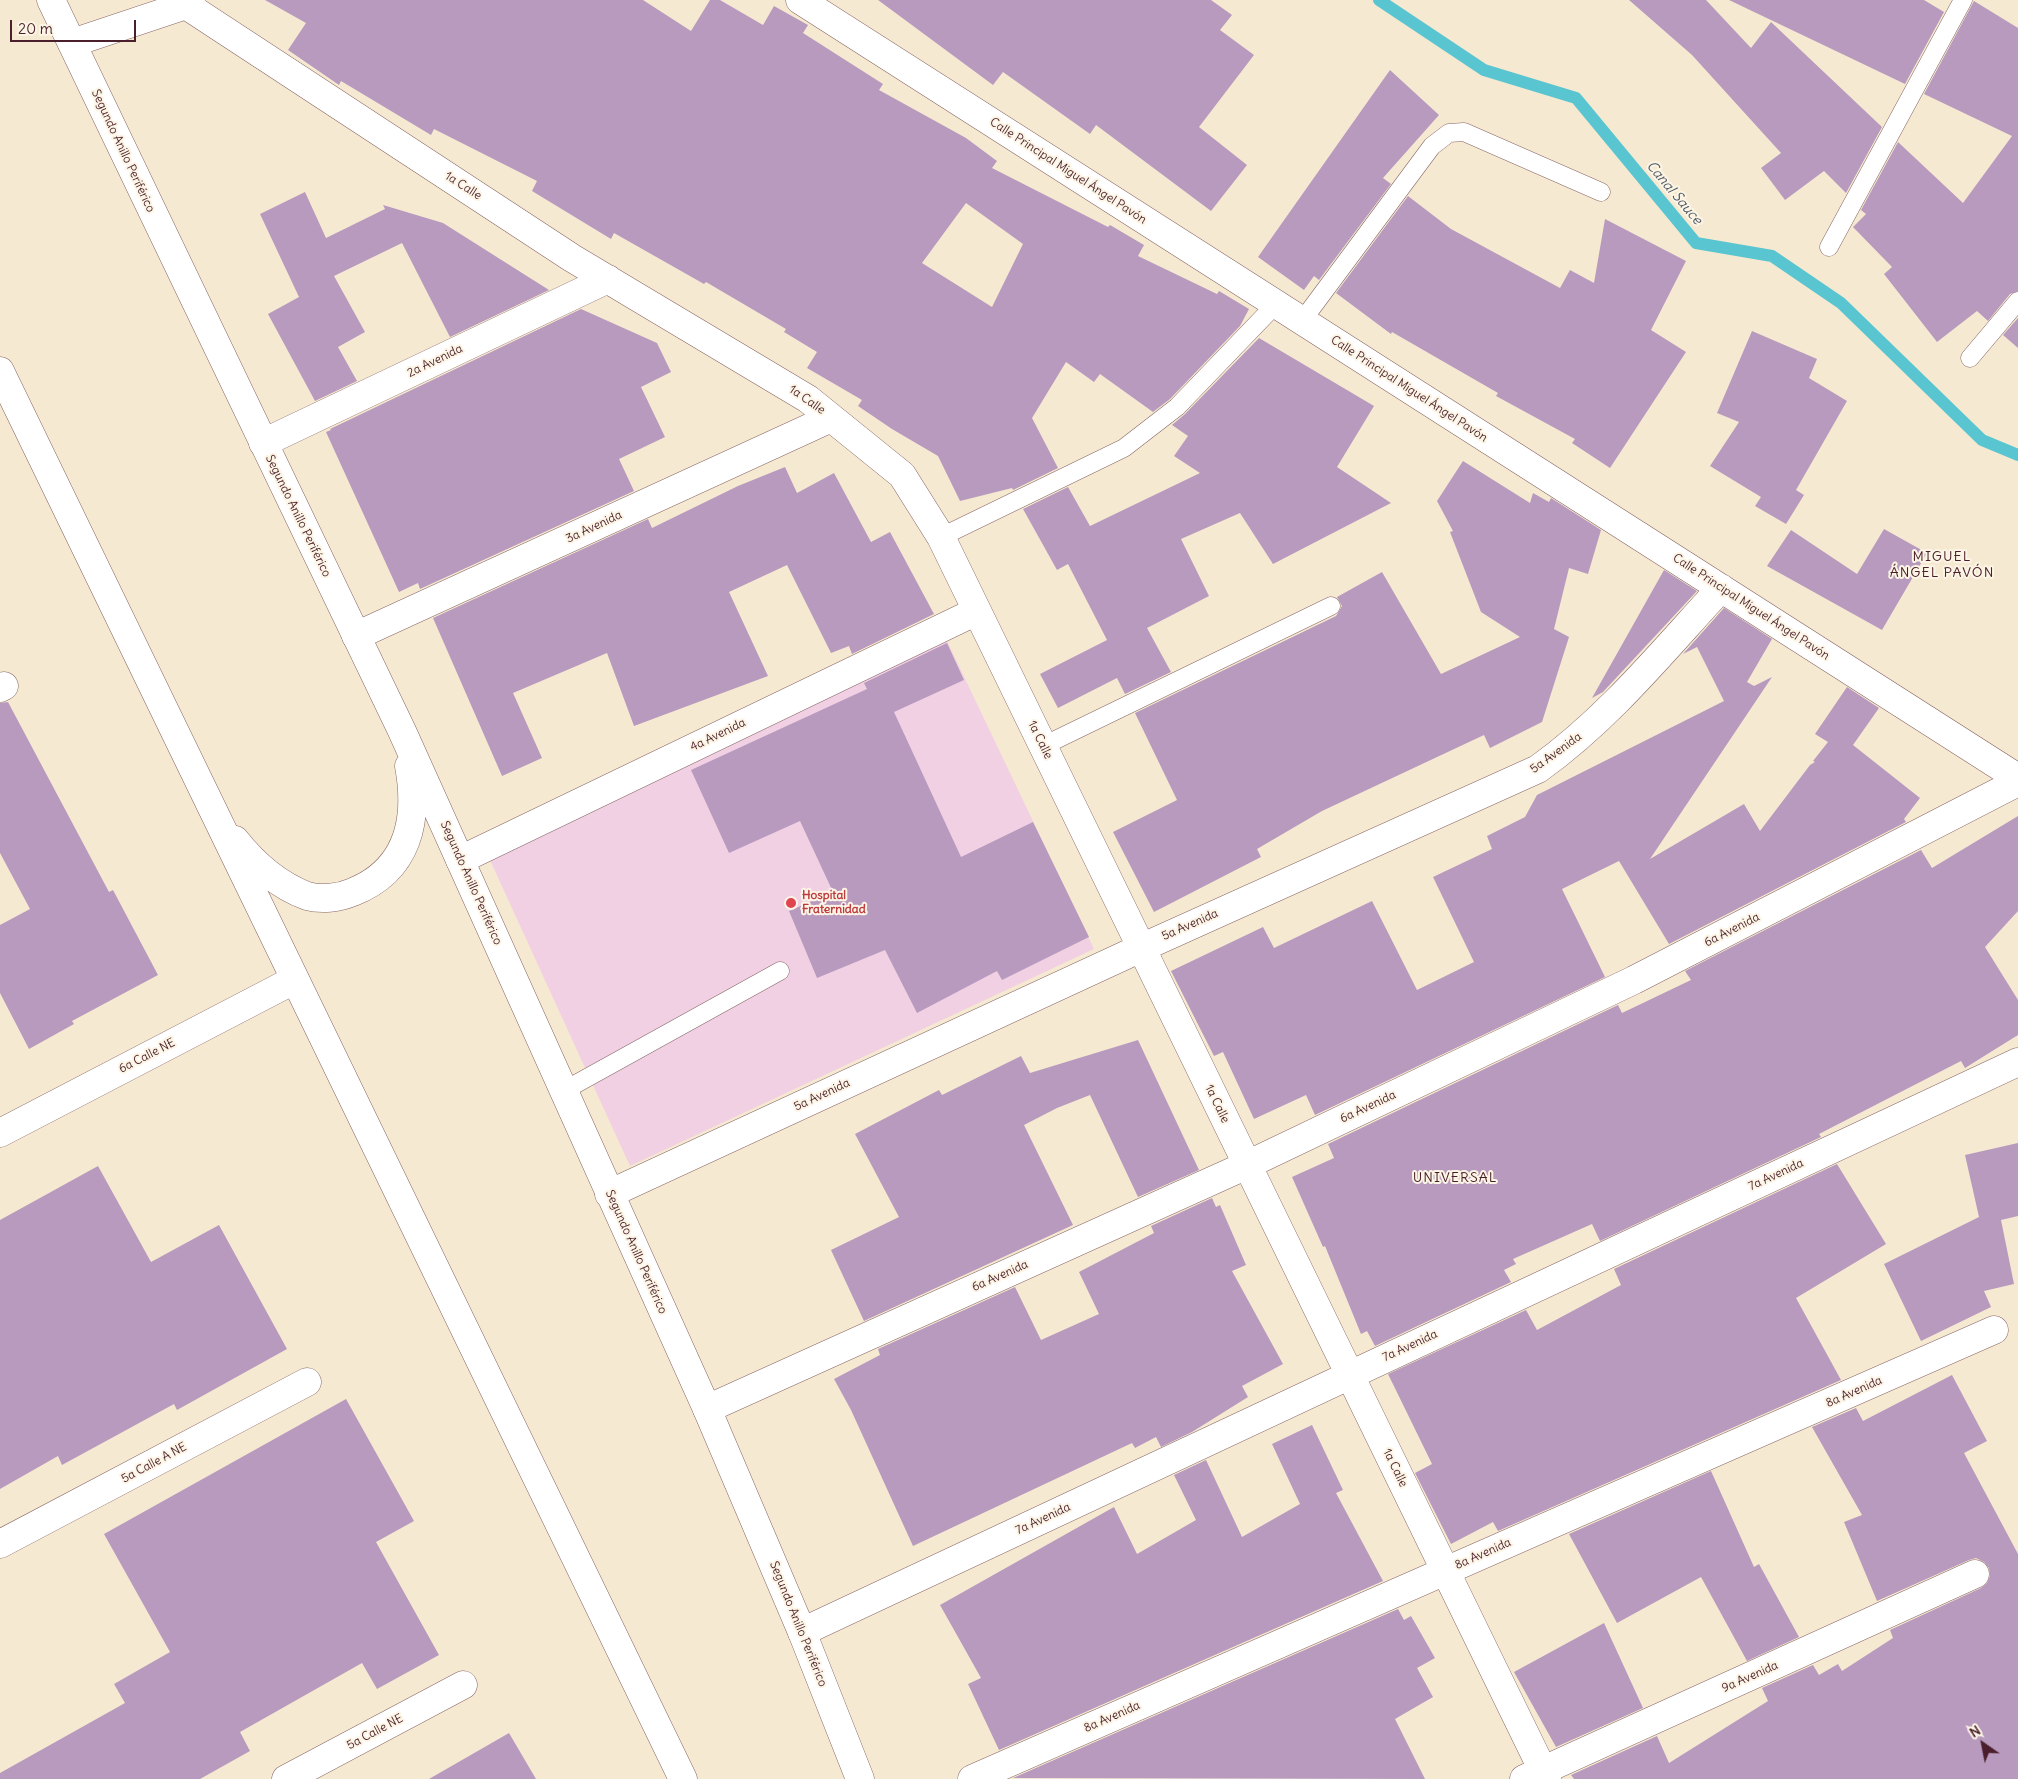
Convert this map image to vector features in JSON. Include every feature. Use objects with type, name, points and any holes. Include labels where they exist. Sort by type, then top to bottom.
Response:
[{"type":"street","name":"Segundo Anillo Periférico","points":[[52,0],[402,731],[707,1409],[802,1632],[860,1779]]},
{"type":"street","name":"Calle Principal Miguel Ángel Pavón","points":[[800,0],[2018,778]]},
{"type":"street","points":[[72,43],[189,2]]},
{"type":"street","name":"1a Calle","points":[[189,2],[608,279],[808,399],[902,474],[941,537],[1445,1571],[1538,1776]]},
{"type":"street","name":"2a Avenida","points":[[263,444],[608,279]]},
{"type":"street","points":[[0,371],[683,1779]]},
{"type":"street","name":"3a Avenida","points":[[356,636],[831,418]]},
{"type":"street","name":"5a Avenida","points":[[610,1194],[1141,948],[1538,769],[1572,744],[1612,705],[1721,588]]},
{"type":"street","name":"4a Avenida","points":[[460,860],[977,611]]},
{"type":"street","points":[[213,811],[248,856],[284,885],[309,896],[328,898],[348,894],[371,885],[386,874],[398,858],[411,823],[413,799],[402,731]]},
{"type":"street","name":"6a Avenida","points":[[707,1409],[1247,1164],[1634,980],[2018,782]]},
{"type":"street","name":"6a Calle NE","points":[[0,1132],[294,980]]},
{"type":"street","name":"7a Avenida","points":[[802,1632],[2018,1062]]},
{"type":"street","name":"8a Avenida","points":[[972,1779],[1994,1330]]},
{"type":"street","name":"5a Calle A NE","points":[[0,1544],[307,1382]]},
{"type":"street","name":"9a Avenida","points":[[1538,1776],[1975,1574]]},
{"type":"street","name":"5a Calle NE","points":[[286,1779],[464,1685]]},
{"type":"lane","points":[[1829,247],[1964,0]]},
{"type":"lane","points":[[1302,321],[1432,146],[1449,133],[1464,132],[1601,192]]},
{"type":"lane","points":[[1970,358],[2018,301]]},
{"type":"lane","points":[[941,537],[1124,448],[1177,407],[1276,304]]},
{"type":"lane","points":[[1043,746],[1330,606]]},
{"type":"lane","points":[[564,1090],[780,971]]},
{"type":"shaded area","name":"Hospital Fraternidad","points":[[947,641],[1094,949],[630,1166],[489,858]]},
{"type":"building","points":[[265,0],[643,0],[691,31],[710,0],[720,0],[763,25],[774,6],[808,25],[803,33],[883,84],[879,90],[966,138],[997,161],[992,168],[1108,227],[1110,225],[1144,245],[1138,256],[1217,294],[1219,291],[1249,309],[1240,326],[1170,399],[1153,412],[1100,374],[1094,382],[1066,362],[1032,418],[1058,468],[1013,490],[1012,488],[960,501],[938,456],[858,406],[862,400],[807,368],[817,352],[784,332],[786,329],[706,282],[704,284],[614,233],[611,239],[532,191],[537,181],[434,129],[431,135],[341,81],[339,85],[288,50],[306,23]],"holes":[[[966,203],[1023,244],[992,307],[922,263]]]},
{"type":"building","points":[[878,0],[1211,0],[1232,15],[1220,30],[1254,55],[1199,127],[1247,165],[1211,211],[1096,125],[1090,134],[1003,72],[993,85]]},
{"type":"building","points":[[1629,0],[1706,0],[1751,48],[1771,22],[1882,127],[1846,193],[1824,171],[1785,200],[1761,168],[1781,153],[1692,55]]},
{"type":"building","points":[[1729,0],[1924,0],[1944,12],[1905,84]]},
{"type":"building","points":[[1974,1],[2018,28],[2018,291],[2010,294],[1988,321],[1977,311],[1937,342],[1884,274],[1892,267],[1853,227],[1866,214],[1861,210],[1898,142],[1963,203],[2012,136],[1924,94]]},
{"type":"building","points":[[1390,70],[1439,115],[1383,178],[1391,184],[1319,280],[1314,276],[1304,290],[1258,257]]},
{"type":"building","points":[[305,192],[326,238],[385,209],[383,205],[443,223],[549,290],[450,337],[402,243],[334,276],[365,332],[338,347],[357,381],[315,401],[268,314],[299,297],[260,214]]},
{"type":"building","points":[[1408,196],[1451,229],[1560,288],[1570,270],[1594,283],[1605,219],[1686,261],[1651,330],[1686,352],[1610,468],[1572,443],[1575,439],[1496,396],[1498,393],[1392,332],[1391,334],[1336,293]]},
{"type":"building","points":[[581,309],[657,343],[671,372],[641,387],[665,437],[619,459],[634,491],[420,589],[418,583],[399,592],[326,432]]},
{"type":"building","points":[[2018,318],[2018,348],[2003,335]]},
{"type":"building","points":[[1752,331],[1817,359],[1809,378],[1847,401],[1796,490],[1804,495],[1786,524],[1755,506],[1761,497],[1710,466],[1739,422],[1717,413]]},
{"type":"building","points":[[1259,338],[1374,406],[1337,467],[1391,503],[1273,564],[1240,513],[1181,539],[1209,596],[1147,628],[1171,672],[1125,694],[1117,678],[1058,708],[1040,674],[1107,640],[1068,564],[1057,570],[1023,509],[1068,487],[1090,526],[1200,473],[1174,456],[1188,436],[1172,425]]},
{"type":"building","points":[[1463,461],[1530,503],[1533,493],[1549,502],[1551,498],[1601,530],[1588,574],[1569,568],[1554,629],[1569,637],[1542,722],[1490,748],[1484,735],[1322,811],[1257,849],[1261,857],[1154,912],[1113,832],[1177,800],[1135,713],[1336,616],[1342,606],[1337,597],[1382,572],[1441,674],[1520,637],[1481,612],[1450,532],[1453,531],[1437,501]]},
{"type":"building","points":[[785,467],[797,493],[834,473],[871,542],[890,532],[934,614],[852,654],[849,646],[831,653],[787,565],[729,592],[768,676],[634,726],[607,653],[513,693],[542,758],[502,776],[433,618],[648,519],[652,528],[738,486]]},
{"type":"building","points":[[1884,529],[1927,553],[1882,630],[1767,566],[1791,530],[1857,574]]},
{"type":"building","points":[[1664,570],[1697,591],[1603,692],[1592,698]]},
{"type":"building","points":[[1724,608],[1772,639],[1747,682],[1754,686],[1772,677],[1650,859],[1744,804],[1760,831],[1810,765],[1815,762],[1813,761],[1828,742],[1815,734],[1847,687],[1879,708],[1853,745],[1920,798],[1904,819],[1906,822],[1669,944],[1619,861],[1562,889],[1605,977],[1315,1115],[1306,1095],[1254,1119],[1223,1052],[1214,1056],[1171,971],[1263,927],[1274,948],[1372,901],[1417,990],[1474,962],[1433,877],[1492,849],[1487,836],[1525,817],[1537,795],[1724,701],[1697,647],[1683,654]]},
{"type":"building","points":[[947,643],[964,680],[894,712],[961,857],[1033,822],[1089,937],[1002,980],[997,971],[917,1013],[885,950],[817,978],[789,911],[833,892],[800,821],[729,853],[691,770],[867,689],[864,683]]},
{"type":"building","points":[[8,702],[109,892],[113,890],[158,975],[72,1021],[74,1024],[29,1049],[0,993],[0,925],[30,909],[0,853],[0,703]]},
{"type":"building","points":[[2018,816],[2018,911],[1985,947],[2018,1000],[2018,1035],[1965,1068],[1961,1061],[1819,1134],[1821,1137],[1600,1241],[1592,1224],[1513,1259],[1516,1264],[1504,1270],[1511,1282],[1375,1346],[1367,1331],[1361,1334],[1325,1246],[1323,1247],[1292,1177],[1334,1158],[1328,1144],[1618,1005],[1622,1013],[1691,980],[1685,971],[1921,850],[1932,868]]},
{"type":"building","points":[[1138,1040],[1199,1170],[1138,1197],[1090,1095],[1057,1108],[1024,1125],[1073,1225],[864,1321],[831,1250],[899,1217],[855,1134],[939,1090],[942,1095],[1021,1056],[1030,1073]]},
{"type":"building","points":[[2018,1143],[2018,1216],[2001,1220],[2014,1284],[1984,1291],[1991,1307],[1921,1341],[1884,1264],[1979,1217],[1965,1155]]},
{"type":"building","points":[[1837,1164],[1886,1244],[1796,1298],[1841,1380],[1498,1531],[1493,1522],[1451,1544],[1415,1473],[1432,1464],[1388,1374],[1526,1310],[1537,1330],[1621,1285],[1614,1269]]},
{"type":"building","points":[[98,1166],[151,1262],[219,1225],[287,1349],[177,1410],[174,1404],[62,1465],[58,1456],[0,1489],[0,1220]]},
{"type":"building","points":[[1212,1198],[1216,1207],[1220,1205],[1246,1265],[1232,1271],[1283,1364],[1242,1386],[1248,1397],[1192,1432],[1161,1447],[1156,1437],[1135,1448],[1132,1443],[913,1546],[851,1410],[834,1379],[880,1355],[878,1349],[1015,1287],[1041,1340],[1099,1314],[1079,1272],[1154,1233],[1151,1226]]},
{"type":"building","points":[[1952,1375],[1987,1441],[1964,1453],[2018,1554],[2018,1779],[1574,1779],[1571,1775],[1657,1736],[1669,1763],[1768,1701],[1762,1688],[1813,1665],[1819,1675],[1838,1664],[1842,1671],[1893,1638],[1890,1630],[1981,1588],[1987,1583],[1990,1576],[1989,1568],[1984,1562],[1976,1558],[1877,1601],[1844,1522],[1862,1515],[1812,1427],[1856,1408],[1863,1421]]},
{"type":"building","points":[[346,1399],[414,1521],[376,1542],[439,1655],[377,1689],[362,1663],[240,1732],[250,1751],[200,1779],[0,1779],[0,1773],[125,1703],[114,1684],[170,1652],[104,1534]]},
{"type":"building","points":[[1312,1425],[1343,1490],[1336,1493],[1383,1581],[999,1750],[968,1684],[981,1678],[940,1605],[1114,1507],[1137,1554],[1196,1520],[1174,1475],[1206,1460],[1242,1537],[1300,1504],[1272,1444]]},
{"type":"building","points":[[1711,1471],[1754,1567],[1759,1564],[1799,1637],[1747,1661],[1701,1577],[1617,1623],[1569,1534]]},
{"type":"building","points":[[1398,1609],[1404,1620],[1411,1616],[1435,1658],[1417,1668],[1433,1697],[1395,1719],[1425,1779],[1013,1778]]},
{"type":"building","points":[[1604,1623],[1643,1708],[1556,1747],[1514,1672]]},
{"type":"building","points":[[509,1733],[536,1779],[429,1779]]},
{"type":"waterway","name":"Canal Sauce","points":[[1379,0],[1484,70],[1576,98],[1696,243],[1772,256],[1841,303],[1982,440],[2018,455]]},
{"type":"place","name":"Hospital Fraternidad","points":[[791,903]]},
{"type":"district","name":"MIGUEL ÁNGEL PAVÓN","points":[[1942,566]]},
{"type":"district","name":"UNIVERSAL","points":[[1455,1178]]}]
